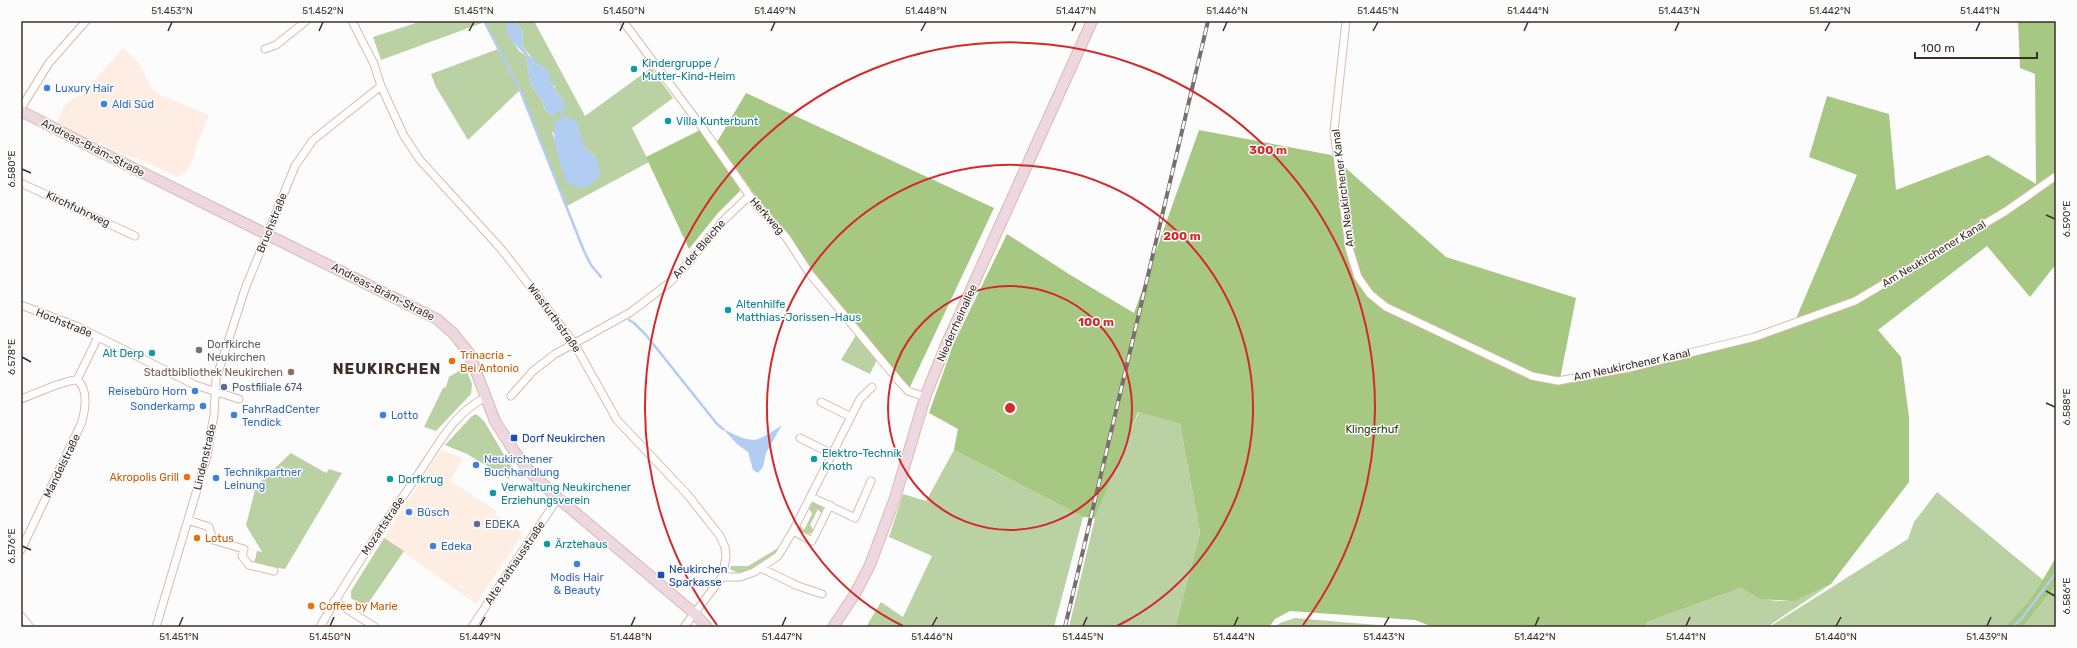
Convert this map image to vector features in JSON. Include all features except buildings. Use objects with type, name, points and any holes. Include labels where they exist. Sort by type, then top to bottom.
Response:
[{"type":"main road","name":"Niederrheinallee","points":[[833,627],[855,594],[870,565],[896,498],[925,398],[946,345],[1092,21]]},
{"type":"main road","name":"Andreas-Bräm-Straße","points":[[21,110],[93,148],[437,319],[453,333],[469,353],[495,421],[514,451],[531,473],[558,498],[694,613],[707,627]]},
{"type":"street","points":[[21,110],[49,63],[86,21]]},
{"type":"street","points":[[265,49],[276,45],[306,21]]},
{"type":"street","name":"Wiesfurthstraße","points":[[352,21],[374,64],[381,86],[404,136],[420,160],[502,250],[574,343],[617,420],[687,494],[720,536],[725,547],[726,557],[722,577],[684,627]]},
{"type":"street","name":"Herkweg","points":[[623,21],[704,130],[749,196],[786,237],[810,274],[898,380],[908,390],[925,398]]},
{"type":"street","name":"Am Neukirchener Kanal","points":[[1346,21],[1334,131],[1349,248],[1358,276],[1370,294],[1386,308],[1532,376],[1558,381],[1629,368],[1755,337],[1855,301],[2006,211],[2056,176]]},
{"type":"street","name":"Bruchstraße","points":[[216,393],[216,379],[245,289],[295,166],[309,145],[381,86]]},
{"type":"street","name":"Kirchfuhrweg","points":[[21,183],[135,236]]},
{"type":"street","name":"An der Bleiche","points":[[511,396],[533,371],[555,354],[630,312],[668,283],[688,263],[722,221],[749,196]]},
{"type":"street","name":"Hochstraße","points":[[21,305],[76,326],[195,385],[216,393],[239,399]]},
{"type":"street","points":[[21,399],[45,391],[69,380],[76,380],[98,337]]},
{"type":"street","name":"Mandelstraße","points":[[21,550],[82,422],[86,408],[84,392],[81,384],[76,380]]},
{"type":"street","points":[[722,577],[740,577],[763,568],[778,556],[793,531],[860,399],[872,387]]},
{"type":"street","name":"Lindenstraße","points":[[156,627],[208,456],[216,393]]},
{"type":"street","name":"Mozartstraße","points":[[320,627],[334,601],[385,521],[420,472],[438,442],[471,405],[486,397]]},
{"type":"street","points":[[821,402],[851,417]]},
{"type":"street","points":[[800,438],[832,454]]},
{"type":"street","points":[[811,496],[855,518],[871,481]]},
{"type":"street","name":"Alte Rathausstraße","points":[[472,627],[558,498]]},
{"type":"street","points":[[793,531],[812,541],[830,505]]},
{"type":"street","points":[[188,520],[209,528],[213,540],[244,549],[242,556],[249,565],[274,571]]},
{"type":"street","points":[[763,568],[798,586],[822,594]]},
{"type":"street","points":[[334,601],[375,627]]},
{"type":"street","points":[[21,616],[30,627]]},
{"type":"shaded area","points":[[123,48],[138,62],[154,92],[209,115],[188,170],[180,176],[177,177],[144,161],[115,151],[57,123],[65,104],[83,93]]},
{"type":"shaded area","points":[[441,450],[463,458],[450,481],[497,511],[495,514],[523,533],[476,604],[384,538]]},
{"type":"green space","points":[[422,21],[481,21],[482,23],[381,60],[373,37]]},
{"type":"green space","points":[[485,21],[506,21],[506,30],[519,51],[526,56],[530,82],[542,100],[545,110],[552,116],[566,105],[555,90],[555,86],[548,82],[547,70],[534,61],[522,45],[523,32],[515,21],[534,21],[585,116],[651,68],[673,98],[632,128],[649,162],[567,206],[520,90],[468,140],[436,87],[431,74],[498,49],[513,75]],"holes":[[[552,132],[585,148],[596,157],[558,150]]]},
{"type":"green space","name":"Klingerhuf","points":[[2018,21],[2056,21],[2056,264],[2030,297],[1987,246],[1878,330],[1901,357],[1909,417],[1909,482],[1831,584],[1794,601],[1760,599],[1741,588],[1647,622],[1646,627],[1433,627],[1415,620],[1290,611],[1275,619],[1269,627],[1177,627],[1177,620],[1200,533],[1180,424],[1138,412],[1095,518],[1083,517],[954,450],[958,429],[929,413],[953,345],[1007,234],[1072,276],[1134,313],[1199,130],[1331,155],[1446,257],[1576,298],[1560,379],[1590,379],[1792,328],[1857,175],[1809,157],[1827,96],[1889,114],[1896,190],[1988,155],[2036,184],[2035,74],[2020,68]]},
{"type":"green space","points":[[746,93],[994,208],[909,389],[812,273],[789,235],[757,198],[717,142]]},
{"type":"green space","points":[[700,130],[739,186],[740,191],[718,213],[689,249],[646,157]]},
{"type":"green space","points":[[856,335],[878,358],[870,374],[841,360]]},
{"type":"green space","points":[[465,367],[472,384],[471,394],[436,431],[424,427],[443,388],[446,387],[449,377]]},
{"type":"green space","points":[[1139,412],[1180,424],[1200,533],[1177,620],[1177,627],[1069,627],[1095,518],[1117,460]]},
{"type":"green space","points":[[476,414],[484,421],[512,468],[514,473],[509,479],[467,454],[445,445],[472,416]]},
{"type":"green space","points":[[954,450],[1083,517],[1054,627],[866,627],[881,602],[903,617],[932,556],[889,537],[903,494],[926,501]]},
{"type":"green space","points":[[291,453],[326,473],[329,469],[342,473],[285,569],[254,564],[257,551],[262,552],[246,525],[256,486]]},
{"type":"green space","points":[[1937,492],[2043,580],[2019,613],[2005,627],[1769,627],[1908,539],[1914,522]]},
{"type":"green space","points":[[813,502],[821,504],[823,507],[822,514],[818,509],[810,525],[814,531],[805,534],[798,528],[799,524],[804,530],[812,514],[808,506]]},
{"type":"green space","points":[[384,538],[404,551],[365,608],[351,598],[351,591]]},
{"type":"green space","points":[[780,547],[767,560],[750,569],[738,573],[730,569],[731,566],[748,566]]},
{"type":"green space","points":[[2056,557],[2056,585],[2023,627],[2005,627],[2033,594]]},
{"type":"green space","points":[[1831,584],[1767,627],[1646,627],[1647,622],[1741,588],[1766,599],[1786,601],[1807,595]]},
{"type":"green space","points":[[2056,585],[2056,627],[2023,627]]},
{"type":"green space","points":[[1295,618],[1400,627],[1276,627],[1280,623]]},
{"type":"water","points":[[506,21],[515,21],[523,32],[522,45],[529,56],[547,70],[550,76],[549,82],[553,82],[555,90],[567,106],[552,116],[545,110],[542,100],[530,82],[526,56],[512,41],[506,30]]},
{"type":"water","points":[[563,116],[576,120],[585,148],[596,157],[600,171],[597,179],[589,186],[578,188],[567,183],[564,176],[559,161],[554,136],[555,122]]},
{"type":"water","points":[[782,425],[766,453],[763,467],[758,473],[753,470],[748,452],[738,445],[723,429],[741,437],[754,440],[765,436]]},
{"type":"waterway","points":[[484,21],[520,90],[584,251],[591,265],[601,277]]},
{"type":"waterway","points":[[561,110],[563,116]]},
{"type":"waterway","points":[[629,320],[646,335],[717,424],[723,429]]},
{"type":"waterway","points":[[2013,627],[2022,618],[2056,573]]},
{"type":"railway","points":[[1065,627],[1208,21]]},
{"type":"place","name":"Kindergruppe / Mutter-Kind-Heim","points":[[634,69]]},
{"type":"place","name":"Luxury Hair","points":[[47,88]]},
{"type":"place","name":"Aldi Süd","points":[[104,104]]},
{"type":"place","name":"Villa Kunterbunt","points":[[668,121]]},
{"type":"place","name":"Altenhilfe Matthias-Jorissen-Haus","points":[[728,310]]},
{"type":"place","name":"Dorfkirche Neukirchen","points":[[199,350]]},
{"type":"place","name":"Alt Derp","points":[[152,353]]},
{"type":"place","name":"Trinacria - Bei Antonio","points":[[452,361]]},
{"type":"place","name":"Stadtbibliothek Neukirchen","points":[[291,372]]},
{"type":"place","name":"Postfiliale 674","points":[[224,387]]},
{"type":"place","name":"Reisebüro Horn","points":[[195,391]]},
{"type":"place","name":"Sonderkamp","points":[[203,406]]},
{"type":"place","name":"FahrRadCenter Tendick","points":[[234,415]]},
{"type":"place","name":"Lotto","points":[[383,415]]},
{"type":"place","name":"Dorf Neukirchen","points":[[514,438]]},
{"type":"place","name":"Elektro-Technik Knoth","points":[[814,459]]},
{"type":"place","name":"Neukirchener Buchhandlung","points":[[476,465]]},
{"type":"place","name":"Akropolis Grill","points":[[187,477]]},
{"type":"place","name":"Technikpartner Leinung","points":[[216,478]]},
{"type":"place","name":"Dorfkrug","points":[[390,479]]},
{"type":"place","name":"Verwaltung Neukirchener Erziehungsverein","points":[[493,493]]},
{"type":"place","name":"Büsch","points":[[409,512]]},
{"type":"place","name":"EDEKA","points":[[477,524]]},
{"type":"place","name":"Lotus","points":[[197,538]]},
{"type":"place","name":"Ärztehaus","points":[[547,544]]},
{"type":"place","name":"Edeka","points":[[433,546]]},
{"type":"place","name":"Modis Hair & Beauty","points":[[577,564]]},
{"type":"place","name":"Neukirchen Sparkasse","points":[[661,575]]},
{"type":"place","name":"Coffee by Marie","points":[[311,606]]},
{"type":"district","name":"NEUKIRCHEN","points":[[387,369]]}]
